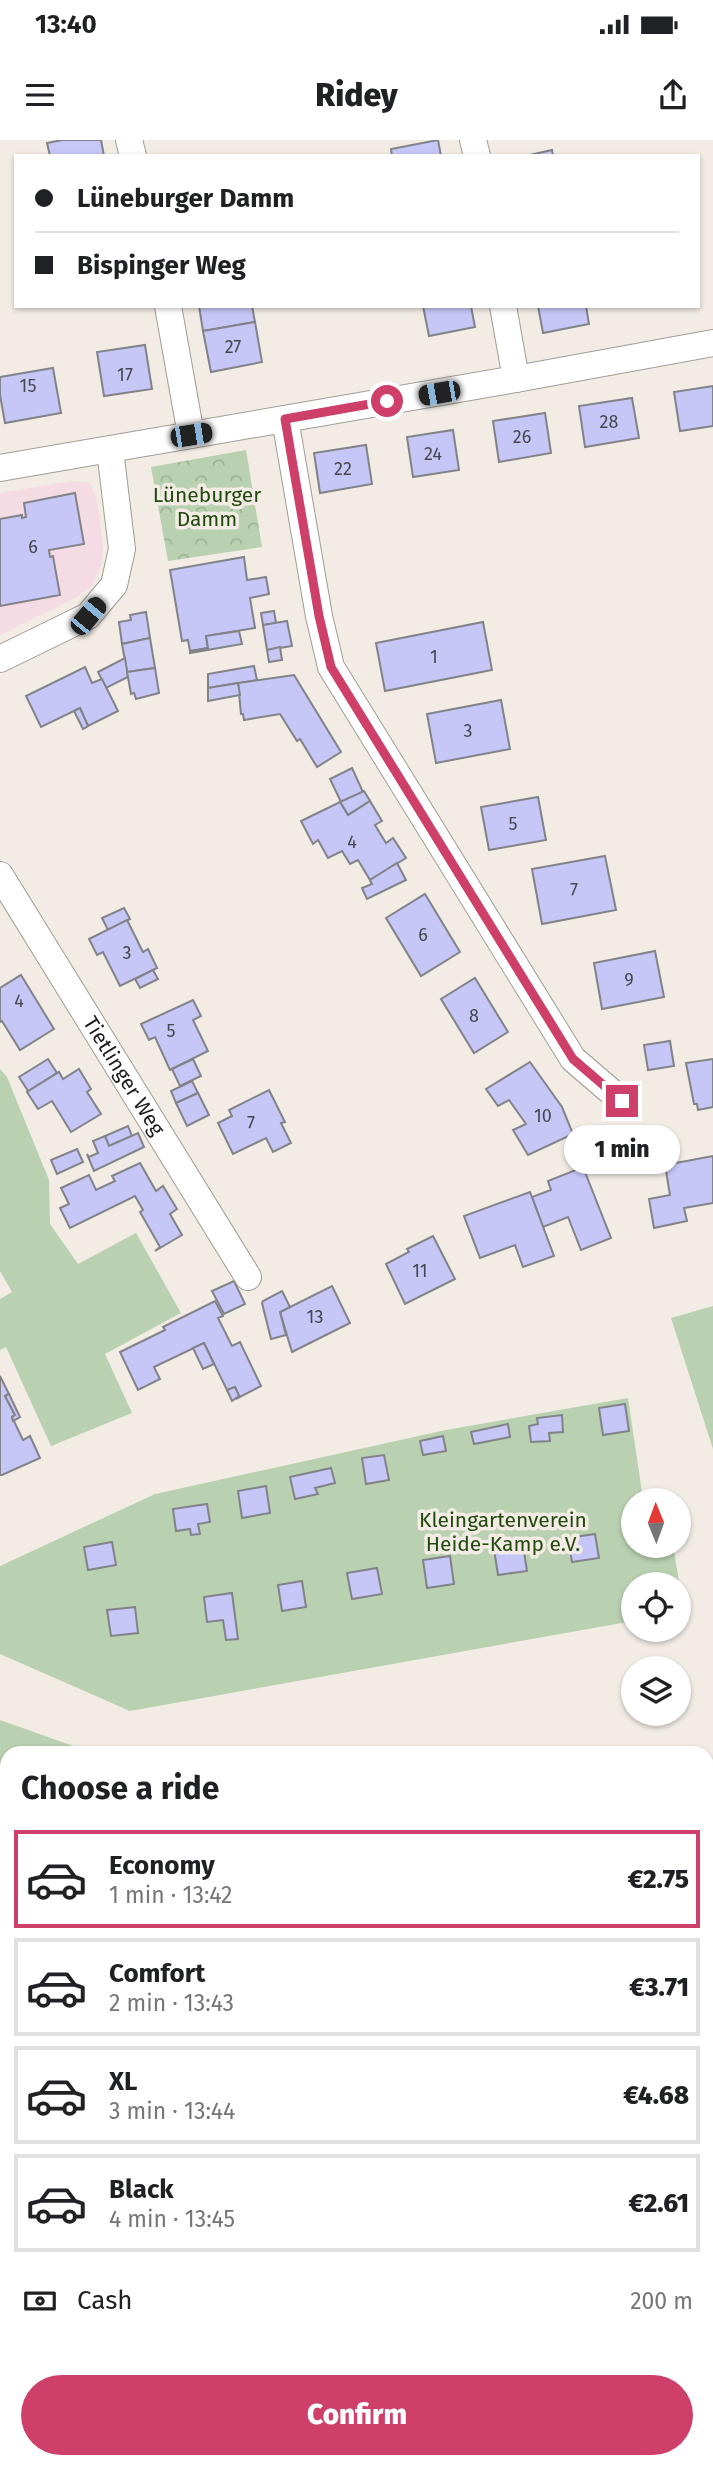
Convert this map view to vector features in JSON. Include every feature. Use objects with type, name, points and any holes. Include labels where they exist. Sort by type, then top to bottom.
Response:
[{"type":"street","points":[[168,308],[191,435]]},
{"type":"street","points":[[503,308],[516,379]]},
{"type":"street","points":[[0,468],[713,343]]},
{"type":"street","points":[[285,419],[319,616],[331,667],[573,1059],[622,1101]]},
{"type":"street","points":[[0,659],[88,616],[114,585],[122,549],[110,450]]},
{"type":"street","name":"Tietlinger Weg","points":[[0,875],[248,1277]]},
{"type":"shaded area","points":[[72,481],[90,483],[97,501],[103,545],[102,563],[91,587],[73,599],[0,635],[0,493]]},
{"type":"green space","name":"Lüneburger Damm","points":[[246,450],[262,547],[168,561],[151,467]]},
{"type":"green space","points":[[0,1069],[7,1077],[49,1180],[50,1224],[78,1264],[136,1233],[181,1313],[105,1354],[132,1413],[51,1446],[6,1347],[0,1350],[0,1299],[12,1292],[0,1271]]},
{"type":"green space","points":[[713,1306],[713,1449],[671,1318]]},
{"type":"green space","name":"Kleingartenverein Heide-Kamp e.V.","points":[[628,1398],[641,1488],[621,1488],[621,1558],[675,1558],[677,1572],[621,1572],[621,1623],[130,1711],[0,1654],[0,1566],[155,1494],[446,1430]]},
{"type":"green space","points":[[0,1720],[73,1746],[0,1746]]},
{"type":"building","points":[[62,140],[101,140],[104,154],[50,154],[47,143]]},
{"type":"building","points":[[438,140],[441,154],[392,154],[391,149]]},
{"type":"building","points":[[552,150],[553,154],[534,154]]},
{"type":"building","points":[[199,308],[252,308],[255,322],[203,331]]},
{"type":"building","points":[[423,308],[471,308],[475,327],[429,336]]},
{"type":"building","points":[[538,308],[586,308],[589,324],[543,333]]},
{"type":"building","points":[[255,322],[262,362],[211,372],[203,331]]},
{"type":"building","points":[[145,345],[152,389],[104,396],[97,352]]},
{"type":"building","points":[[53,368],[61,413],[5,423],[0,377]]},
{"type":"building","points":[[713,386],[713,426],[680,431],[674,392]]},
{"type":"building","points":[[632,398],[639,438],[585,447],[579,406]]},
{"type":"building","points":[[545,413],[551,453],[499,462],[493,421]]},
{"type":"building","points":[[453,430],[459,470],[413,477],[407,437]]},
{"type":"building","points":[[366,445],[372,484],[320,493],[314,453]]},
{"type":"building","points":[[75,493],[84,544],[49,550],[50,557],[53,556],[60,595],[0,606],[0,519],[22,515],[22,518],[26,517],[24,503]]},
{"type":"building","points":[[244,557],[247,580],[266,577],[269,594],[250,598],[255,628],[206,636],[208,648],[190,651],[188,640],[182,641],[170,570]]},
{"type":"building","points":[[274,611],[276,623],[263,625],[261,613]]},
{"type":"building","points":[[146,612],[150,638],[122,644],[119,622],[131,620],[130,615]]},
{"type":"building","points":[[287,621],[292,646],[267,650],[263,625]]},
{"type":"building","points":[[483,622],[492,670],[385,691],[376,643]]},
{"type":"building","points":[[239,631],[242,644],[190,653],[208,648],[206,636]]},
{"type":"building","points":[[150,638],[155,668],[127,672],[122,644]]},
{"type":"building","points":[[280,647],[282,660],[269,662],[267,650]]},
{"type":"building","points":[[125,658],[128,677],[106,688],[98,672]]},
{"type":"building","points":[[254,666],[257,680],[208,688],[208,674]]},
{"type":"building","points":[[85,667],[92,683],[102,679],[118,711],[88,726],[80,708],[41,727],[26,696]]},
{"type":"building","points":[[155,668],[159,693],[136,699],[134,693],[131,694],[127,672]]},
{"type":"building","points":[[294,675],[341,752],[317,767],[280,714],[244,720],[241,714],[238,683]]},
{"type":"building","points":[[238,683],[240,695],[208,701],[208,688]]},
{"type":"building","points":[[501,700],[510,749],[436,763],[427,714]]},
{"type":"building","points":[[80,708],[88,726],[83,729],[74,711]]},
{"type":"building","points":[[352,768],[363,792],[341,802],[330,779]]},
{"type":"building","points":[[364,791],[370,801],[348,815],[340,802]]},
{"type":"building","points":[[538,797],[546,840],[489,850],[481,807]]},
{"type":"building","points":[[370,801],[382,821],[375,825],[386,843],[393,838],[406,858],[370,880],[358,860],[350,864],[342,851],[328,858],[318,840],[313,844],[301,821],[340,802],[348,815]]},
{"type":"building","points":[[605,856],[616,910],[542,924],[532,869]]},
{"type":"building","points":[[397,863],[406,880],[367,899],[362,888],[372,884],[370,880]]},
{"type":"building","points":[[425,894],[460,952],[421,976],[386,918]]},
{"type":"building","points":[[124,908],[130,919],[108,930],[102,918]]},
{"type":"building","points":[[127,920],[143,952],[148,949],[157,968],[120,986],[103,952],[97,955],[89,939]]},
{"type":"building","points":[[655,951],[664,997],[602,1009],[594,963]]},
{"type":"building","points":[[153,970],[158,979],[140,988],[135,979]]},
{"type":"building","points":[[21,975],[54,1029],[20,1050],[2,1021],[0,1022],[0,988]]},
{"type":"building","points":[[475,978],[508,1032],[474,1053],[441,999]]},
{"type":"building","points":[[193,1000],[201,1016],[193,1020],[208,1051],[170,1070],[155,1037],[149,1040],[141,1024]]},
{"type":"building","points":[[670,1041],[674,1066],[648,1070],[644,1045]]},
{"type":"building","points":[[48,1059],[57,1073],[28,1091],[19,1077]]},
{"type":"building","points":[[193,1059],[201,1076],[180,1086],[172,1069]]},
{"type":"building","points":[[713,1059],[713,1107],[698,1110],[697,1104],[694,1104],[686,1063]]},
{"type":"building","points":[[530,1062],[562,1107],[573,1134],[528,1155],[513,1130],[526,1124],[509,1100],[498,1106],[486,1089]]},
{"type":"building","points":[[79,1069],[91,1089],[87,1092],[101,1114],[71,1132],[52,1101],[38,1109],[27,1092],[59,1072],[63,1079]]},
{"type":"building","points":[[192,1081],[198,1093],[176,1103],[171,1091]]},
{"type":"building","points":[[269,1090],[285,1122],[281,1123],[291,1143],[273,1152],[266,1138],[233,1154],[218,1123],[232,1116],[229,1110]]},
{"type":"building","points":[[198,1093],[209,1115],[187,1126],[176,1103]]},
{"type":"building","points":[[128,1126],[132,1136],[109,1146],[105,1136]]},
{"type":"building","points":[[138,1133],[144,1147],[94,1171],[87,1154],[89,1157],[98,1153],[93,1141],[105,1136],[109,1146]]},
{"type":"building","points":[[77,1149],[83,1162],[57,1174],[51,1160]]},
{"type":"building","points":[[713,1156],[713,1203],[684,1208],[687,1221],[654,1228],[649,1199],[670,1195],[665,1165]]},
{"type":"building","points":[[140,1163],[156,1191],[163,1186],[177,1209],[170,1214],[182,1235],[155,1251],[160,1247],[140,1212],[143,1210],[135,1196],[70,1228],[60,1208],[69,1204],[61,1188],[89,1175],[96,1190],[115,1181],[112,1176]]},
{"type":"building","points":[[583,1167],[611,1238],[581,1250],[568,1217],[543,1227],[532,1197],[551,1190],[548,1181]]},
{"type":"building","points":[[530,1192],[554,1256],[523,1267],[515,1245],[480,1258],[464,1216]]},
{"type":"building","points":[[433,1236],[455,1279],[405,1304],[386,1264],[409,1252],[407,1249]]},
{"type":"building","points":[[234,1281],[245,1304],[224,1314],[212,1291]]},
{"type":"building","points":[[332,1286],[350,1323],[292,1352],[280,1312]]},
{"type":"building","points":[[282,1291],[290,1307],[280,1312],[286,1335],[271,1339],[262,1303]]},
{"type":"building","points":[[215,1301],[223,1316],[218,1318],[232,1346],[240,1342],[261,1386],[238,1398],[235,1387],[227,1390],[204,1343],[154,1367],[160,1379],[138,1390],[120,1352]]},
{"type":"building","points":[[204,1343],[214,1364],[203,1369],[193,1348]]},
{"type":"building","points":[[0,1376],[9,1394],[5,1396],[15,1415],[12,1417],[23,1440],[30,1436],[40,1458],[2,1475],[0,1475]]},
{"type":"building","points":[[235,1387],[239,1396],[232,1401],[227,1390]]},
{"type":"building","points":[[9,1394],[20,1417],[13,1421],[12,1417],[15,1415],[5,1396]]},
{"type":"building","points":[[625,1404],[629,1431],[603,1435],[599,1408]]},
{"type":"building","points":[[562,1415],[563,1432],[549,1433],[550,1441],[531,1442],[529,1426],[538,1424],[537,1418]]},
{"type":"building","points":[[508,1424],[510,1437],[474,1444],[471,1432]]},
{"type":"building","points":[[443,1436],[446,1451],[423,1455],[420,1441]]},
{"type":"building","points":[[384,1455],[389,1480],[366,1484],[362,1458]]},
{"type":"building","points":[[331,1468],[335,1483],[315,1488],[318,1494],[295,1499],[290,1477]]},
{"type":"building","points":[[266,1486],[270,1513],[242,1518],[238,1491]]},
{"type":"building","points":[[207,1504],[210,1522],[198,1524],[200,1534],[191,1535],[190,1529],[176,1531],[173,1509]]},
{"type":"building","points":[[595,1534],[599,1558],[572,1562],[568,1538]]},
{"type":"building","points":[[112,1542],[116,1565],[88,1570],[84,1547]]},
{"type":"building","points":[[523,1545],[527,1571],[498,1575],[494,1549]]},
{"type":"building","points":[[450,1556],[454,1584],[427,1588],[423,1560]]},
{"type":"building","points":[[377,1568],[382,1594],[352,1599],[347,1573]]},
{"type":"building","points":[[302,1581],[306,1607],[282,1611],[278,1585]]},
{"type":"building","points":[[232,1593],[238,1639],[226,1640],[223,1620],[207,1622],[204,1597]]},
{"type":"building","points":[[135,1607],[138,1633],[111,1636],[107,1610]]},
{"type":"route","points":[[387,401],[285,419],[319,616],[331,667],[573,1059],[622,1101]]}]
